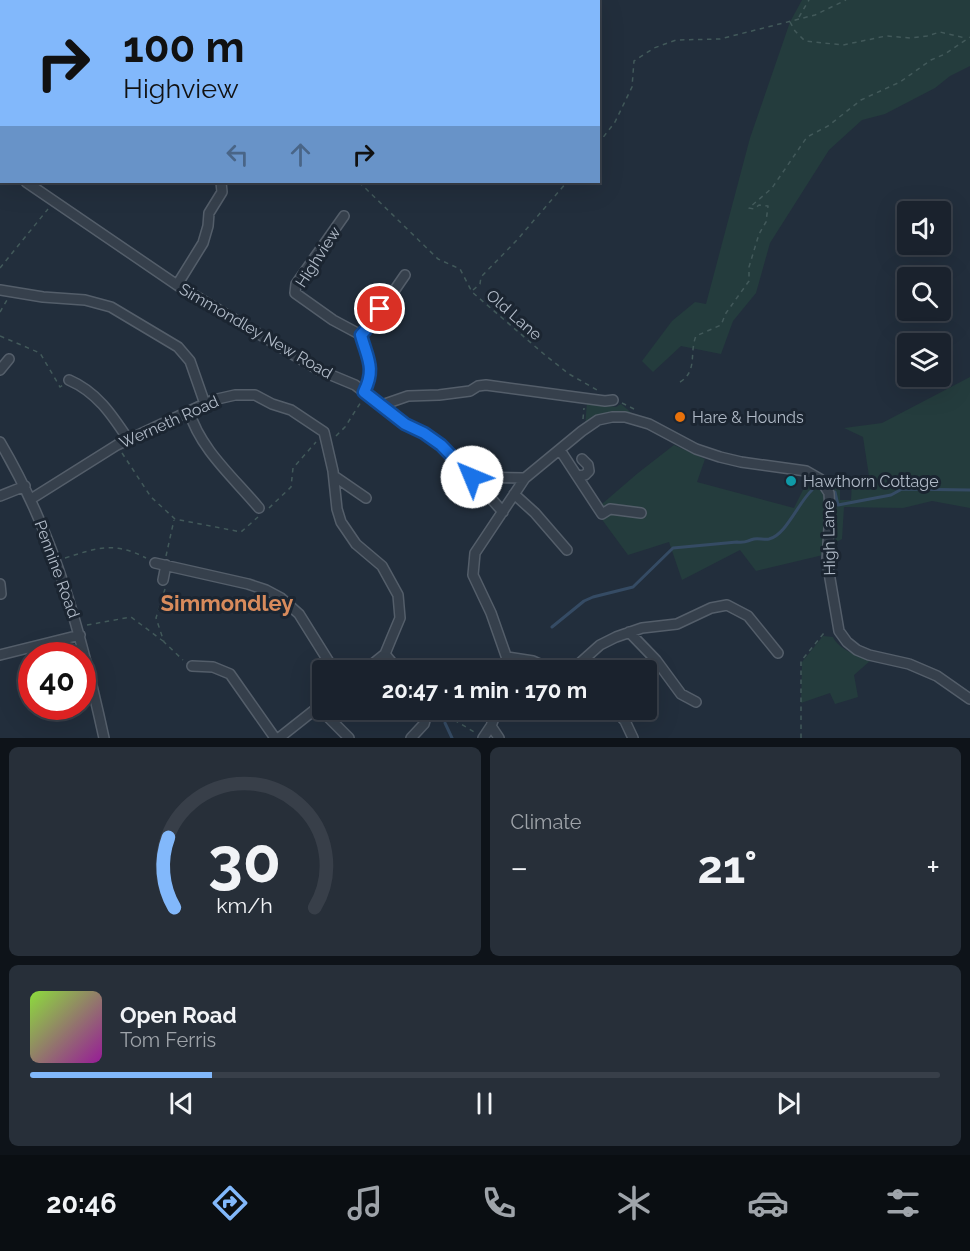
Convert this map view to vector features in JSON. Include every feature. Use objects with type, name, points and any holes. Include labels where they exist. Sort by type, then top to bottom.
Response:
[{"type":"street","name":"Simmondley New Road","points":[[27,183],[177,285],[319,370],[356,385],[405,424],[441,445],[503,512]]},
{"type":"street","points":[[177,285],[203,243],[209,213],[222,192],[221,183]]},
{"type":"street","name":"Highview","points":[[344,216],[296,284],[295,292],[340,324],[361,335]]},
{"type":"street","points":[[366,393],[371,373],[370,360],[361,335],[405,275]]},
{"type":"street","points":[[0,290],[85,300],[111,307],[178,347],[190,361],[205,404]]},
{"type":"street","points":[[0,370],[9,359]]},
{"type":"street","points":[[69,380],[81,385],[106,408],[128,439]]},
{"type":"street","points":[[382,405],[408,396],[470,391],[478,386],[605,401],[613,400]]},
{"type":"street","name":"Werneth Road","points":[[31,499],[128,439],[205,404],[235,394],[255,395],[291,410],[324,432]]},
{"type":"street","points":[[189,411],[196,431],[206,445],[261,511]]},
{"type":"street","name":"High Lane","points":[[508,660],[491,613],[473,575],[475,553],[525,478],[598,420],[625,417],[644,422],[696,449],[720,457],[806,471],[820,479],[828,493],[830,512],[828,561],[839,631],[857,650],[869,656],[922,669],[937,676],[970,699]]},
{"type":"street","points":[[324,432],[341,522],[356,544],[382,566],[398,595],[400,618],[385,654],[378,660]]},
{"type":"street","name":"Pennine Road","points":[[0,442],[25,486],[56,560],[79,631],[104,738]]},
{"type":"street","points":[[560,450],[602,514],[610,509],[641,513]]},
{"type":"street","points":[[577,476],[585,475],[589,471],[588,465],[582,459]]},
{"type":"street","points":[[334,476],[366,498]]},
{"type":"street","points":[[472,477],[525,478]]},
{"type":"street","points":[[0,496],[25,486]]},
{"type":"street","points":[[514,494],[535,513],[567,550]]},
{"type":"street","points":[[163,580],[162,564],[266,590],[299,614],[328,660]]},
{"type":"street","points":[[583,660],[600,645],[629,632],[642,628],[677,624],[711,608],[727,605],[748,616],[778,653]]},
{"type":"street","points":[[0,655],[79,631]]},
{"type":"street","points":[[629,632],[656,660],[681,694],[696,702]]},
{"type":"street","points":[[385,654],[390,660]]},
{"type":"street","points":[[507,657],[526,660]]},
{"type":"street","points":[[192,666],[213,667],[230,674],[277,738],[312,713]]},
{"type":"street","points":[[333,720],[349,738]]},
{"type":"street","points":[[411,738],[425,720]]},
{"type":"street","points":[[482,738],[493,720]]},
{"type":"street","points":[[624,720],[633,738]]},
{"type":"street","points":[[491,726],[499,738]]},
{"type":"path","points":[[798,18],[809,0]]},
{"type":"path","points":[[600,141],[615,122],[632,87],[634,61],[654,48],[676,40],[720,39],[815,15],[846,0]]},
{"type":"path","points":[[790,21],[795,31],[805,41],[843,45],[886,36],[911,38],[940,32],[966,38]]},
{"type":"path","points":[[680,382],[690,371],[696,336],[721,325],[726,313],[749,281],[749,267],[759,234],[766,222],[768,206],[759,205],[754,209],[748,208],[772,188],[807,137],[828,126],[873,93],[886,89],[970,37]]},
{"type":"path","name":"Old Lane","points":[[360,183],[438,259],[460,269],[472,292],[569,374],[598,391]]},
{"type":"path","points":[[472,292],[480,284],[481,277],[524,233],[566,183]]},
{"type":"path","points":[[0,268],[54,201]]},
{"type":"path","points":[[0,312],[11,293]]},
{"type":"path","points":[[0,336],[40,352],[60,387],[69,380]]},
{"type":"path","points":[[327,443],[345,427],[366,393]]},
{"type":"path","points":[[582,431],[585,397]]},
{"type":"path","points":[[613,400],[638,412],[644,422]]},
{"type":"path","points":[[117,445],[151,497],[175,519],[241,532],[261,511],[291,487],[293,468],[324,432]]},
{"type":"path","points":[[56,560],[101,547],[126,550],[162,564],[175,519]]},
{"type":"path","points":[[163,580],[165,595],[156,618],[164,642]]},
{"type":"path","points":[[79,631],[131,617],[192,666]]},
{"type":"path","points":[[801,738],[801,661],[824,633]]},
{"type":"path","points":[[454,720],[482,738]]},
{"type":"green space","points":[[802,0],[970,0],[970,66],[950,76],[935,88],[885,114],[862,120],[829,150],[770,243],[756,293],[733,321],[721,354],[681,346],[653,372],[642,361],[672,321],[695,302],[706,304],[750,138],[790,22]]},
{"type":"green space","points":[[970,377],[970,508],[932,501],[903,508],[844,507],[842,539],[834,543],[836,512],[833,488],[840,488],[840,500],[851,500],[852,481],[869,476],[863,437],[844,428],[882,423]]},
{"type":"green space","points":[[587,402],[616,407],[621,404],[634,415],[608,414],[585,426]]},
{"type":"green space","points":[[674,445],[705,459],[697,482],[794,508],[804,488],[816,482],[825,496],[823,555],[756,571],[740,550],[682,580],[669,542],[628,555],[595,510]]},
{"type":"green space","points":[[823,636],[833,637],[844,649],[870,661],[854,675],[858,697],[835,704],[830,693],[801,703],[802,662]]},
{"type":"waterway","points":[[835,492],[838,505],[891,495],[902,489],[970,490]]},
{"type":"waterway","points":[[552,627],[584,601],[633,587],[673,548],[745,542],[775,536],[812,490]]},
{"type":"waterway","points":[[445,723],[452,738]]},
{"type":"place","name":"Hare & Hounds","points":[[680,417]]},
{"type":"place","name":"Hawthorn Cottage","points":[[791,481]]},
{"type":"district","name":"Simmondley","points":[[227,603]]},
{"type":"route","points":[[380,309],[372,323],[361,335],[370,360],[371,373],[364,392],[405,424],[441,445],[472,477]]}]
